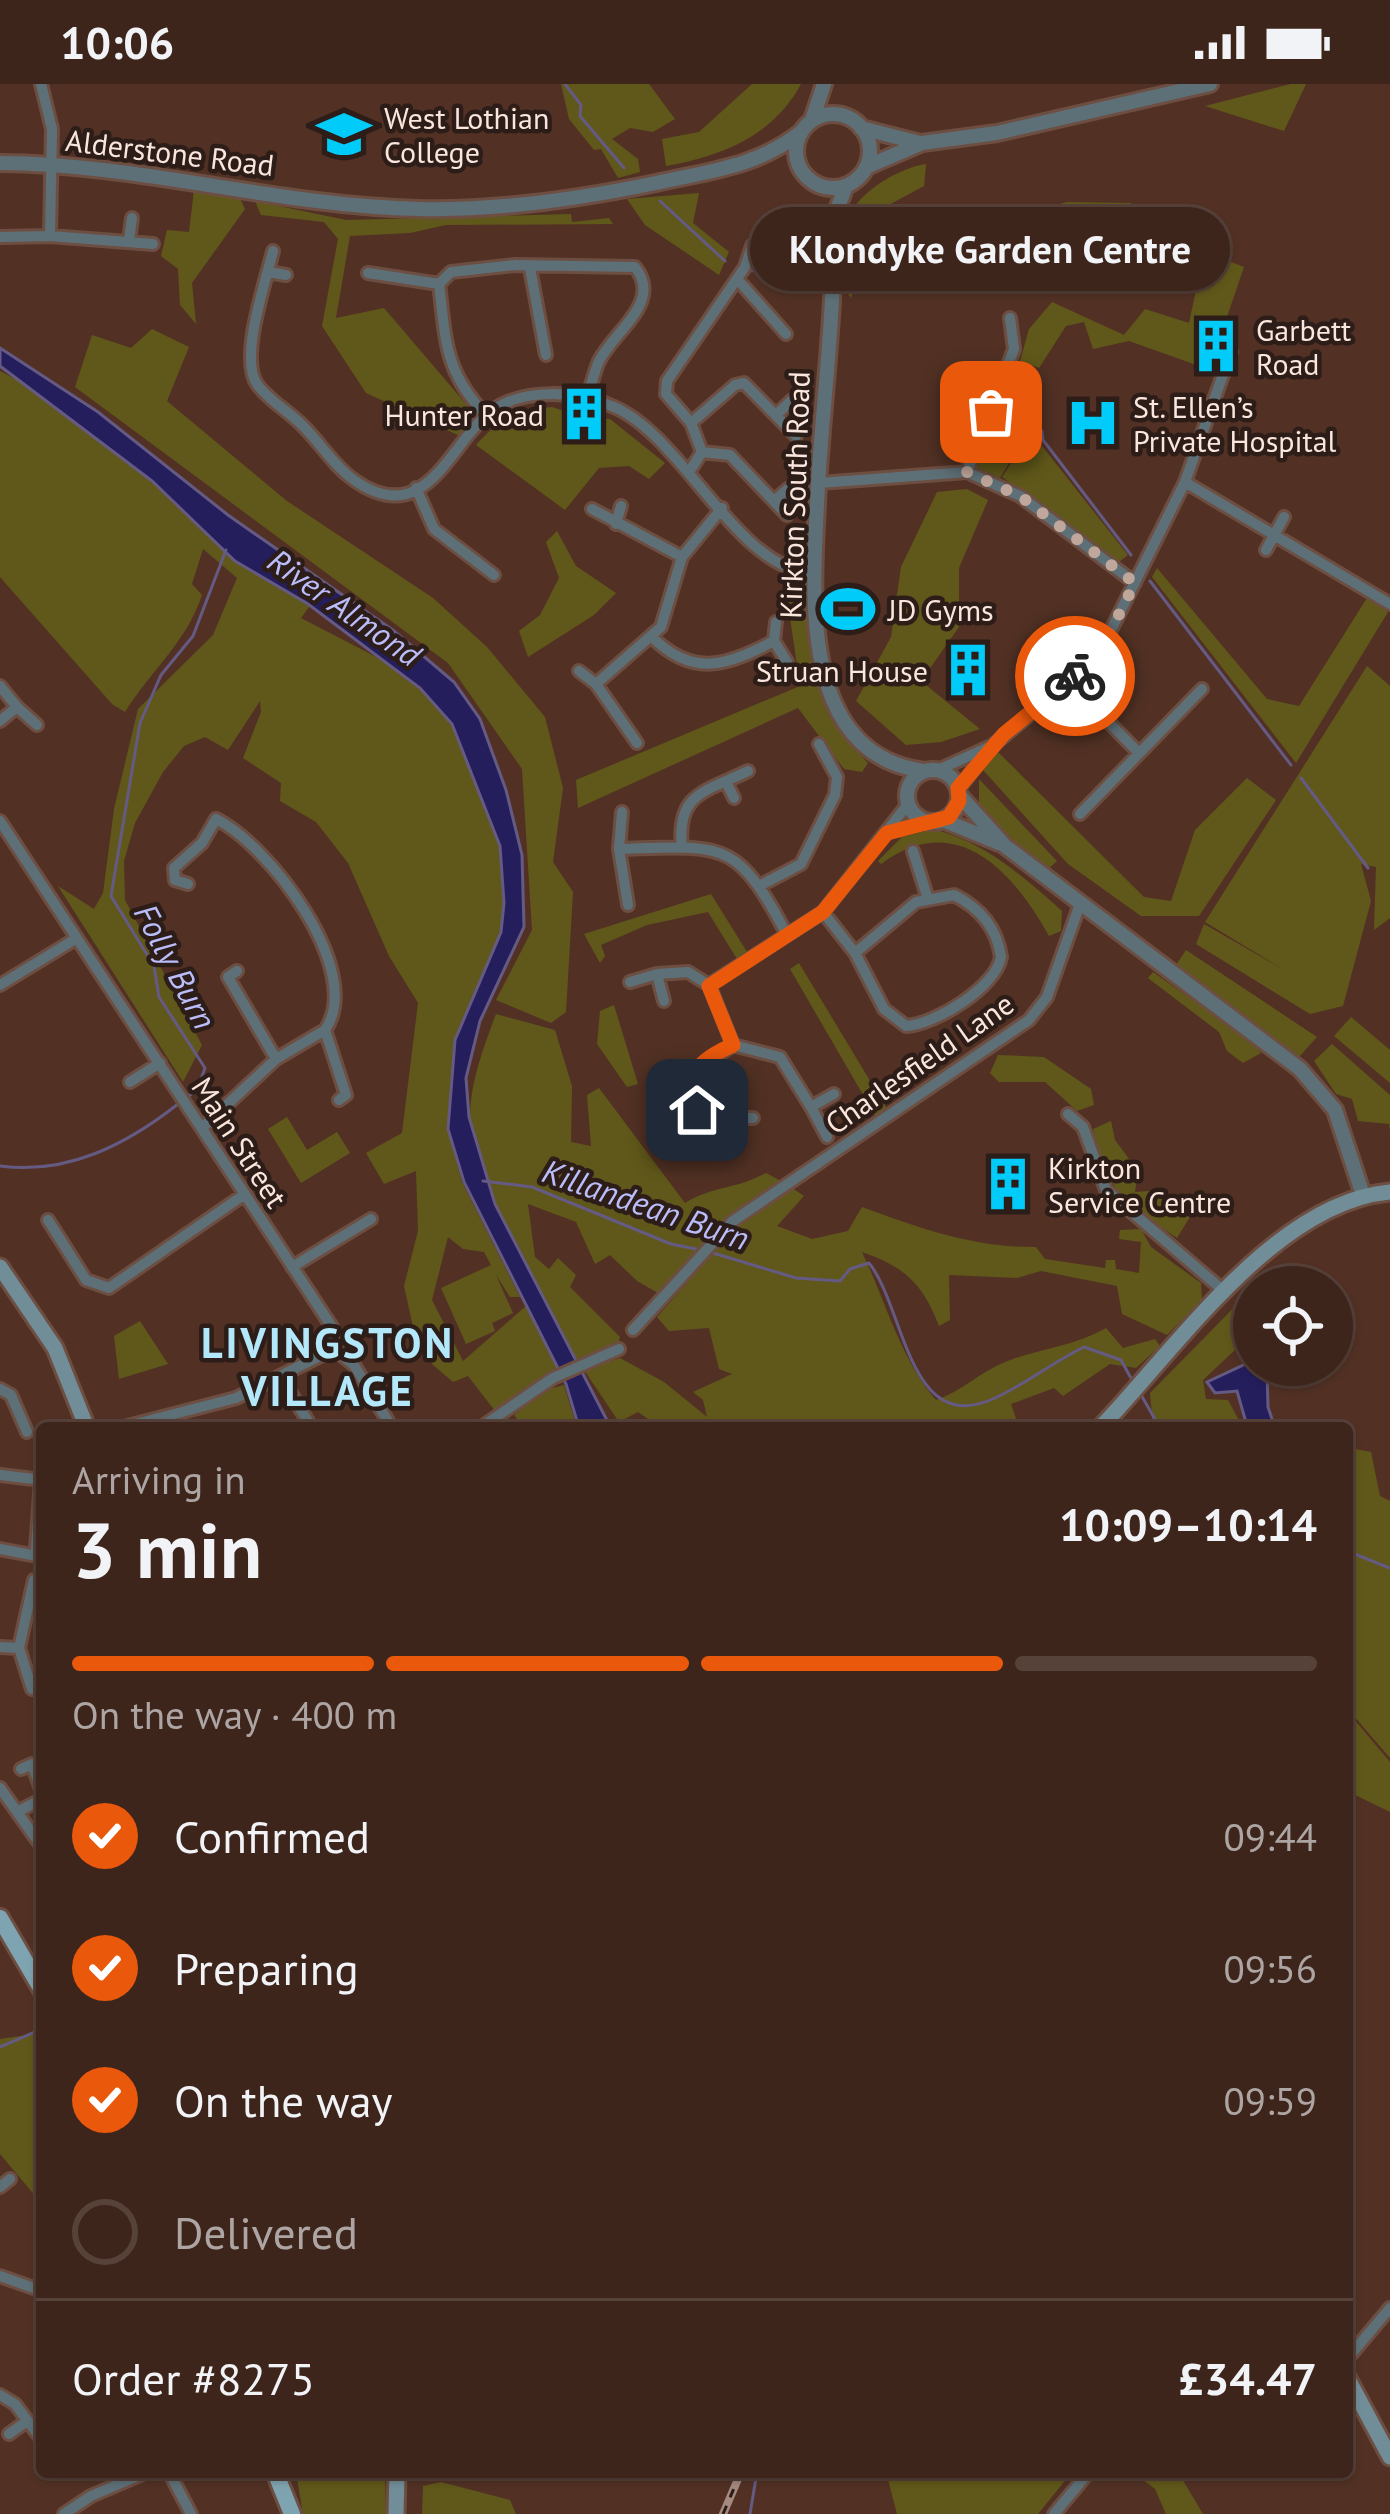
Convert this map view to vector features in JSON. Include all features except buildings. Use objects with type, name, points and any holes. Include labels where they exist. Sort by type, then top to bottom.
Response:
[{"type":"main road","points":[[1106,1422],[1225,1292],[1297,1225],[1363,1195],[1390,1192]]},
{"type":"main road","points":[[0,1267],[55,1348],[85,1422]]},
{"type":"main road","points":[[0,1918],[36,1979]]},
{"type":"main road","points":[[1353,2388],[1390,2457]]},
{"type":"main road","points":[[277,2478],[292,2514]]},
{"type":"main road","points":[[396,2514],[398,2478]]},
{"type":"street","points":[[41,84],[53,163],[50,236]]},
{"type":"street","points":[[827,84],[839,115],[861,128],[922,143]]},
{"type":"street","points":[[827,84],[796,153],[803,174],[821,187],[845,186],[866,167],[922,143],[997,134],[1210,84]]},
{"type":"street","points":[[806,126],[839,115]]},
{"type":"street","name":"Alderstone Road","points":[[0,163],[53,163],[420,209],[574,197],[761,161],[806,126]]},
{"type":"street","points":[[861,128],[870,147],[866,167]]},
{"type":"street","name":"Alderstone Road","points":[[761,161],[803,174]]},
{"type":"street","name":"Kirkton South Road","points":[[845,186],[833,220],[813,573],[826,681],[842,716],[877,754],[907,799]]},
{"type":"street","name":"Kirkton South Road","points":[[821,187],[833,220]]},
{"type":"street","points":[[129,241],[132,218]]},
{"type":"street","points":[[0,237],[153,244]]},
{"type":"street","points":[[740,238],[752,246],[782,249],[806,244]]},
{"type":"street","points":[[703,452],[691,423],[665,388],[738,280],[752,246]]},
{"type":"street","points":[[273,251],[250,352],[254,380],[354,480],[386,492],[416,488],[452,462],[486,415],[521,398],[587,399],[619,408],[689,472],[779,566],[813,573]]},
{"type":"street","points":[[439,284],[451,272],[530,268],[625,264],[641,275],[644,300],[599,361],[587,399]]},
{"type":"street","points":[[530,268],[546,355]]},
{"type":"street","points":[[268,272],[286,275]]},
{"type":"street","points":[[368,273],[439,284]]},
{"type":"street","points":[[738,280],[786,334]]},
{"type":"street","points":[[439,284],[456,382],[486,415]]},
{"type":"street","points":[[967,472],[1014,349],[1010,318]]},
{"type":"street","points":[[887,833],[934,821],[955,810],[959,792],[992,746],[1069,682],[1105,642],[1186,482],[1231,352]]},
{"type":"street","points":[[691,423],[740,382],[796,436]]},
{"type":"street","points":[[777,414],[792,400]]},
{"type":"street","points":[[689,472],[703,452]]},
{"type":"street","points":[[703,452],[730,455],[787,515]]},
{"type":"street","points":[[818,483],[967,472],[1020,496],[1135,583]]},
{"type":"street","points":[[1186,482],[1390,604]]},
{"type":"street","points":[[416,488],[434,529],[494,575]]},
{"type":"street","points":[[774,501],[789,488]]},
{"type":"street","points":[[616,524],[621,506]]},
{"type":"street","points":[[596,684],[653,638],[670,604],[682,557],[722,508]]},
{"type":"street","points":[[592,509],[616,524],[639,526],[682,557]]},
{"type":"street","points":[[1266,550],[1284,518]]},
{"type":"street","points":[[480,564],[491,551]]},
{"type":"street","points":[[776,622],[774,641],[787,662]]},
{"type":"street","points":[[653,638],[681,661],[706,666],[727,664],[774,641]]},
{"type":"street","points":[[579,671],[596,684],[637,743]]},
{"type":"street","points":[[1069,682],[1139,753]]},
{"type":"street","points":[[0,686],[38,725]]},
{"type":"street","points":[[1080,814],[1202,689]]},
{"type":"street","points":[[0,721],[17,707]]},
{"type":"street","points":[[610,730],[623,722]]},
{"type":"street","points":[[761,884],[801,864],[838,785],[819,744]]},
{"type":"street","points":[[709,986],[823,912],[887,833],[912,780],[992,746]]},
{"type":"street","points":[[877,754],[931,770],[959,792],[1005,846],[1236,1018],[1321,1089],[1348,1138],[1363,1195]]},
{"type":"street","points":[[818,772],[830,765]]},
{"type":"street","points":[[682,848],[685,805],[748,771]]},
{"type":"street","points":[[726,782],[734,798]]},
{"type":"street","points":[[907,799],[934,821],[1005,846]]},
{"type":"street","points":[[622,812],[619,849],[628,904]]},
{"type":"street","points":[[188,884],[175,880],[174,868],[202,843],[213,816],[271,867],[318,930],[332,991],[325,1030],[346,1095],[339,1100]]},
{"type":"street","name":"Main Street","points":[[0,821],[332,1327],[334,1349],[354,1365],[388,1422]]},
{"type":"street","points":[[619,849],[719,849],[736,858],[761,884],[787,935]]},
{"type":"street","points":[[913,851],[927,896]]},
{"type":"street","points":[[823,912],[855,953],[884,1009],[906,1026],[926,1021],[987,982],[1001,957],[990,926],[970,903],[954,895],[927,896],[855,953]]},
{"type":"street","name":"Charlesfield Lane","points":[[633,1330],[733,1221],[1029,1020],[1047,997],[1080,904]]},
{"type":"street","points":[[0,985],[77,938]]},
{"type":"street","points":[[237,971],[228,977],[276,1059]]},
{"type":"street","points":[[631,982],[657,974],[688,973],[709,986],[733,1045]]},
{"type":"street","points":[[657,974],[664,1001]]},
{"type":"street","points":[[202,1128],[276,1059],[325,1030]]},
{"type":"street","points":[[754,1118],[705,1117],[691,1099],[696,1069],[733,1045],[758,1047],[780,1057],[827,1138]]},
{"type":"street","points":[[130,1082],[160,1063]]},
{"type":"street","points":[[811,1107],[834,1094]]},
{"type":"street","points":[[1068,1114],[1083,1127],[1106,1190],[1225,1292]]},
{"type":"street","points":[[48,1220],[86,1280],[109,1288],[245,1194]]},
{"type":"street","points":[[292,1267],[371,1219]]},
{"type":"street","points":[[144,1422],[226,1402],[334,1349]]},
{"type":"street","points":[[489,1422],[553,1378],[619,1349]]},
{"type":"street","points":[[281,1377],[308,1422]]},
{"type":"street","points":[[0,1389],[11,1395],[28,1432]]},
{"type":"street","points":[[0,1415],[16,1408]]},
{"type":"street","points":[[0,1475],[36,1479]]},
{"type":"street","points":[[0,1549],[36,1553]]},
{"type":"street","points":[[32,1689],[20,1648],[34,1580]]},
{"type":"street","points":[[0,1647],[20,1648]]},
{"type":"street","points":[[21,1769],[32,1764],[36,1776]]},
{"type":"street","points":[[0,1788],[36,1838]]},
{"type":"street","points":[[17,1812],[36,1799]]},
{"type":"street","points":[[0,2276],[36,2289]]},
{"type":"street","points":[[1353,2352],[1390,2308]]},
{"type":"street","points":[[0,2395],[36,2432]]},
{"type":"street","points":[[9,2434],[27,2421]]},
{"type":"street","points":[[73,2512],[136,2478]]},
{"type":"street","points":[[175,2478],[191,2514]]},
{"type":"street","points":[[1054,2514],[1084,2478]]},
{"type":"shaded area","points":[[561,84],[649,84],[675,119],[653,132],[630,128],[612,139],[638,159],[640,172],[618,178],[601,149],[594,150],[569,119]]},
{"type":"shaded area","points":[[752,84],[801,84],[776,117],[744,141],[666,166],[662,139],[699,132]]},
{"type":"shaded area","points":[[1306,84],[1284,131],[1205,106]]},
{"type":"shaded area","points":[[926,164],[924,186],[885,207],[890,222],[852,238],[861,267],[851,298],[843,287],[843,235],[848,216],[877,186]]},
{"type":"shaded area","points":[[194,190],[238,194],[245,209],[192,283],[196,324],[180,305],[178,269],[161,256],[167,230],[189,232]]},
{"type":"shaded area","points":[[699,193],[693,223],[729,252],[719,275],[645,225],[627,199]]},
{"type":"shaded area","points":[[255,201],[346,220],[571,214],[572,222],[609,218],[613,224],[446,225],[410,233],[350,236],[336,318],[384,308],[472,411],[460,436],[366,393],[322,326],[338,239],[324,222],[261,215]]},
{"type":"shaded area","points":[[1067,202],[1131,203],[1134,209],[1100,219],[1075,235],[1073,215],[1067,211],[1039,221],[1038,252],[1055,258],[1045,279],[1031,277],[1021,233],[1034,211]]},
{"type":"shaded area","points":[[1213,255],[1244,267],[1219,340],[1202,367],[1129,341],[1093,349],[1084,322],[1066,326],[1039,368],[1020,361],[1029,329],[1052,302],[1124,335],[1145,309],[1189,323],[1201,267]]},
{"type":"shaded area","points":[[152,329],[189,347],[167,401],[287,501],[433,598],[487,647],[545,717],[563,788],[553,862],[573,892],[566,1012],[551,1023],[496,1000],[532,930],[522,769],[448,663],[75,387],[92,335],[131,348]]},
{"type":"shaded area","points":[[0,371],[60,402],[312,603],[301,618],[382,660],[387,653],[458,721],[503,838],[509,904],[485,995],[458,1057],[448,1130],[462,1182],[520,1297],[510,1297],[496,1275],[513,1313],[492,1323],[495,1331],[466,1344],[441,1288],[491,1265],[484,1252],[463,1249],[448,1237],[432,1300],[463,1361],[526,1306],[557,1369],[495,1411],[468,1376],[453,1382],[433,1365],[414,1331],[404,1286],[418,1231],[416,1171],[384,1184],[366,1153],[402,1133],[418,1003],[389,956],[348,863],[316,822],[280,801],[281,783],[243,758],[261,712],[260,701],[228,750],[205,737],[184,746],[163,772],[135,823],[124,861],[125,900],[202,1045],[183,1082],[58,886],[94,909],[103,893],[114,809],[138,709],[213,635],[237,578],[203,549],[192,584],[202,595],[187,628],[125,712],[112,704],[0,577]]},
{"type":"shaded area","points":[[1014,371],[1023,373],[1030,388],[1033,414],[1000,478],[973,466]]},
{"type":"shaded area","points":[[552,407],[585,418],[610,419],[665,463],[649,479],[629,466],[599,468],[565,510],[476,445],[510,417]]},
{"type":"shaded area","points":[[1031,432],[1128,555],[1119,562],[1002,477]]},
{"type":"shaded area","points":[[967,489],[988,500],[959,568],[959,627],[921,681],[980,729],[941,742],[906,745],[856,701],[891,637],[901,567],[937,492]]},
{"type":"shaded area","points":[[557,531],[576,566],[616,593],[594,615],[528,657],[519,631],[540,615],[559,578],[546,542]]},
{"type":"shaded area","points":[[1157,568],[1267,699],[1299,706],[1367,598],[1388,612],[1296,763],[1152,577]]},
{"type":"shaded area","points":[[785,583],[804,600],[821,688],[840,727],[868,763],[862,772],[844,769],[798,708],[578,808],[576,780],[800,686]]},
{"type":"shaded area","points":[[1367,666],[1390,686],[1390,918],[1374,930],[1376,867],[1361,864],[1371,901],[1343,1006],[1310,1014],[1196,944],[1204,924],[1286,971],[1205,922]]},
{"type":"shaded area","points":[[998,752],[1144,897],[1171,901],[1195,830],[1247,778],[1276,800],[1199,916],[1141,916],[1068,864],[983,770]]},
{"type":"shaded area","points":[[979,779],[1057,861],[1046,871],[979,808]]},
{"type":"shaded area","points":[[933,829],[970,843],[1017,873],[1062,911],[1061,931],[1049,936],[999,869],[957,845],[933,843],[908,849],[881,864],[878,861],[902,837]]},
{"type":"shaded area","points":[[711,894],[747,952],[737,959],[708,912],[647,925],[601,945],[605,956],[600,963],[584,934]]},
{"type":"shaded area","points":[[1186,950],[1317,1037],[1298,1058],[1176,965]]},
{"type":"shaded area","points":[[799,963],[887,1109],[876,1117],[790,969]]},
{"type":"shaded area","points":[[1153,972],[1251,1041],[1261,1053],[1243,1063],[1227,1051],[1219,1032],[1148,978]]},
{"type":"shaded area","points":[[614,1005],[638,1084],[627,1087],[597,1044],[600,1011]]},
{"type":"shaded area","points":[[496,1014],[555,1030],[572,1086],[571,1142],[591,1146],[587,1095],[599,1088],[685,1203],[766,1173],[781,1181],[722,1224],[658,1293],[637,1281],[610,1255],[595,1264],[576,1222],[528,1204],[535,1257],[549,1269],[558,1258],[576,1275],[570,1287],[620,1337],[617,1348],[579,1363],[511,1242],[473,1142],[473,1089]]},
{"type":"shaded area","points":[[1351,1017],[1390,1050],[1390,1083],[1334,1036]]},
{"type":"shaded area","points":[[1332,1044],[1390,1095],[1390,1131],[1389,1124],[1358,1121],[1352,1099],[1336,1094],[1314,1061]]},
{"type":"shaded area","points":[[998,1055],[1044,1057],[1091,1089],[1094,1105],[1077,1111],[1045,1082],[999,1082],[990,1073]]},
{"type":"shaded area","points":[[287,1117],[307,1150],[337,1132],[350,1153],[301,1183],[268,1129]]},
{"type":"shaded area","points":[[1111,1121],[1115,1140],[1138,1171],[1135,1192],[1162,1190],[1193,1212],[1177,1238],[1131,1205],[1112,1182],[1093,1129]]},
{"type":"shaded area","points":[[792,1188],[804,1196],[777,1226],[812,1239],[848,1231],[862,1207],[969,1240],[1036,1247],[1045,1259],[1105,1268],[1106,1260],[1115,1260],[1116,1269],[1139,1273],[1141,1242],[1119,1239],[1120,1230],[1141,1229],[1151,1247],[1201,1283],[1202,1300],[1167,1335],[1122,1314],[1117,1286],[1041,1271],[1017,1278],[949,1275],[950,1320],[939,1326],[911,1279],[862,1252],[903,1348],[936,1400],[1005,1362],[1106,1328],[1123,1348],[1155,1339],[1160,1346],[1136,1368],[1110,1364],[1063,1396],[1054,1388],[1011,1404],[1017,1422],[652,1422],[638,1412],[619,1422],[584,1370],[620,1358],[664,1382],[707,1417],[703,1400],[693,1392],[732,1374],[719,1369],[709,1328],[669,1331],[657,1317],[743,1219]]},
{"type":"shaded area","points":[[1233,1308],[1233,1352],[1203,1380],[1206,1399],[1228,1400],[1240,1422],[1152,1422],[1150,1393]]},
{"type":"shaded area","points":[[140,1321],[168,1364],[119,1379],[114,1336]]},
{"type":"shaded area","points":[[564,1385],[575,1422],[519,1422],[514,1415],[545,1390]]},
{"type":"shaded area","points":[[1353,1442],[1355,1449],[1371,1452],[1380,1496],[1390,1501],[1390,1758],[1353,1715]]},
{"type":"shaded area","points":[[1353,1718],[1390,1762],[1390,1812],[1353,1794]]},
{"type":"shaded area","points":[[36,2034],[36,2197],[0,2154],[0,2039]]},
{"type":"shaded area","points":[[297,2478],[385,2478],[386,2514],[303,2514]]},
{"type":"shaded area","points":[[888,2478],[1067,2478],[1038,2514],[897,2514]]},
{"type":"shaded area","points":[[1141,2478],[1182,2478],[1203,2514],[1166,2514],[1155,2489]]},
{"type":"shaded area","points":[[441,2482],[510,2500],[516,2514],[422,2514],[423,2486]]},
{"type":"water","name":"River Almond","points":[[0,348],[98,412],[228,515],[394,631],[454,682],[480,719],[506,790],[522,855],[524,927],[480,1021],[466,1078],[469,1117],[495,1204],[608,1422],[577,1422],[566,1384],[464,1182],[448,1129],[455,1040],[501,932],[504,903],[500,846],[452,724],[420,688],[308,604],[235,561],[152,481],[0,366]]},
{"type":"water","points":[[1233,1370],[1233,1386],[1267,1386],[1273,1422],[1248,1422],[1237,1391],[1215,1393],[1207,1382]]},
{"type":"waterway","points":[[565,84],[581,105],[580,116],[624,168]]},
{"type":"waterway","points":[[660,201],[725,261]]},
{"type":"waterway","points":[[749,271],[781,269],[788,284],[799,291]]},
{"type":"waterway","points":[[1042,431],[1043,440],[1131,555]]},
{"type":"waterway","name":"Folly Burn","points":[[186,1098],[197,1090],[205,1068],[159,997],[154,966],[111,896],[140,723],[161,675],[193,636],[226,550]]},
{"type":"waterway","points":[[1150,581],[1291,765]]},
{"type":"waterway","points":[[1301,778],[1368,868]]},
{"type":"waterway","name":"Folly Burn","points":[[0,1166],[49,1166],[95,1154],[178,1104]]},
{"type":"waterway","name":"Killandean Burn","points":[[483,1181],[532,1187],[671,1244],[701,1250]]},
{"type":"waterway","name":"Killandean Burn","points":[[710,1252],[796,1278],[840,1281],[850,1269],[869,1263],[913,1362],[926,1385],[944,1400],[966,1406],[995,1398],[1084,1347],[1121,1360],[1132,1380]]},
{"type":"waterway","name":"Killandean Burn","points":[[1140,1393],[1157,1422]]},
{"type":"waterway","name":"Killandean Burn","points":[[1353,1553],[1390,1568]]},
{"type":"waterway","points":[[0,2047],[36,2032]]},
{"type":"waterway","points":[[750,2514],[756,2478]]},
{"type":"railway","points":[[723,2514],[738,2478]]},
{"type":"way so far","points":[[991,412],[967,472],[1020,496],[1135,583],[1105,642],[1075,676]]},
{"type":"place","name":"West Lothian College","points":[[344,134]]},
{"type":"place","name":"Garbett Road","points":[[1216,346]]},
{"type":"place","name":"Klondyke Garden Centre","points":[[991,412]]},
{"type":"place","name":"Hunter Road","points":[[584,414]]},
{"type":"place","name":"St. Ellen’s Private Hospital","points":[[1093,423]]},
{"type":"place","name":"JD Gyms","points":[[848,609]]},
{"type":"place","name":"Struan House","points":[[968,670]]},
{"type":"place","name":"Kirkton Service Centre","points":[[1008,1184]]},
{"type":"district","name":"LIVINGSTON VILLAGE","points":[[328,1366]]},
{"type":"route","points":[[697,1110],[689,1087],[692,1075],[707,1059],[733,1045],[709,986],[823,912],[887,833],[949,817],[959,801],[958,788],[992,746],[1075,676]]}]
